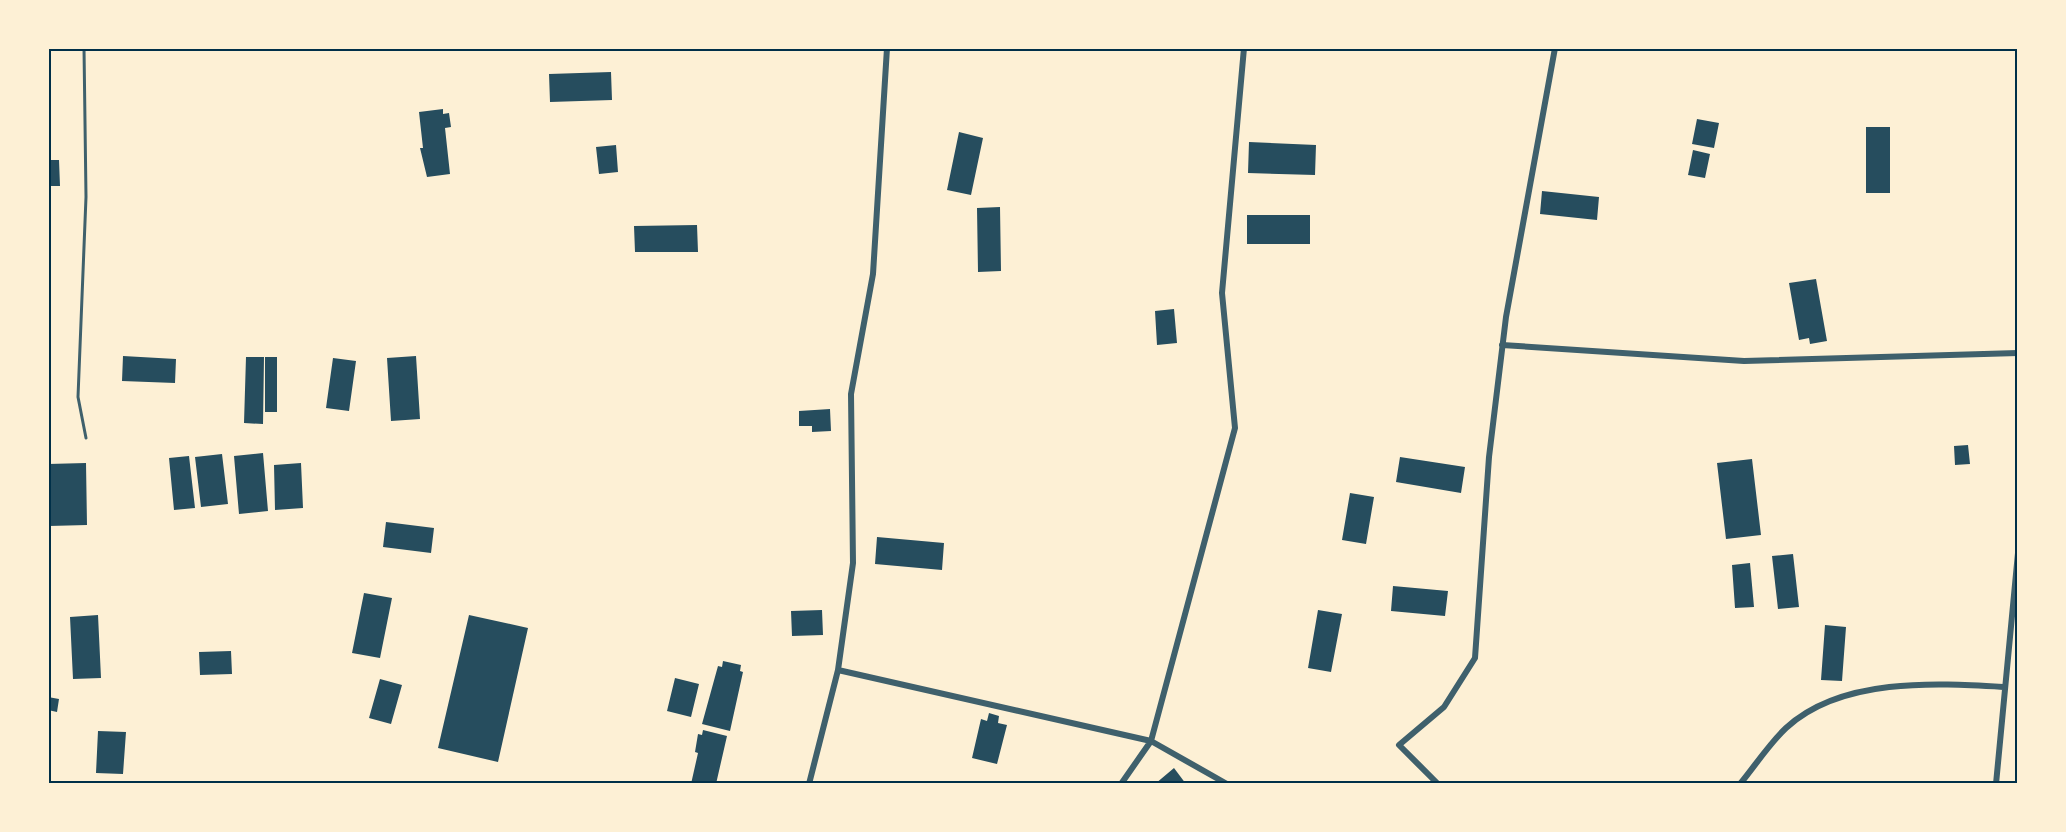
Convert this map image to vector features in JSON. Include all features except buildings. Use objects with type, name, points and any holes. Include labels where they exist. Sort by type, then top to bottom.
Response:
[{"type":"street","points":[[808,784],[838,670],[853,563],[851,394],[873,274],[887,48]]},
{"type":"street","points":[[1122,784],[1151,741],[1235,428],[1222,293],[1244,48]]},
{"type":"street","points":[[1438,784],[1399,745],[1444,706],[1475,658],[1489,457],[1503,345],[1555,48]]},
{"type":"street","points":[[1503,345],[1744,361],[2018,353]]},
{"type":"street","points":[[1996,784],[2018,553]]},
{"type":"street","points":[[838,670],[1151,741],[1227,784]]},
{"type":"street","points":[[1740,784],[1787,727],[1831,699],[1885,687],[1948,683],[2005,687]]},
{"type":"lane","points":[[84,48],[86,197],[78,397],[86,438]]}]
